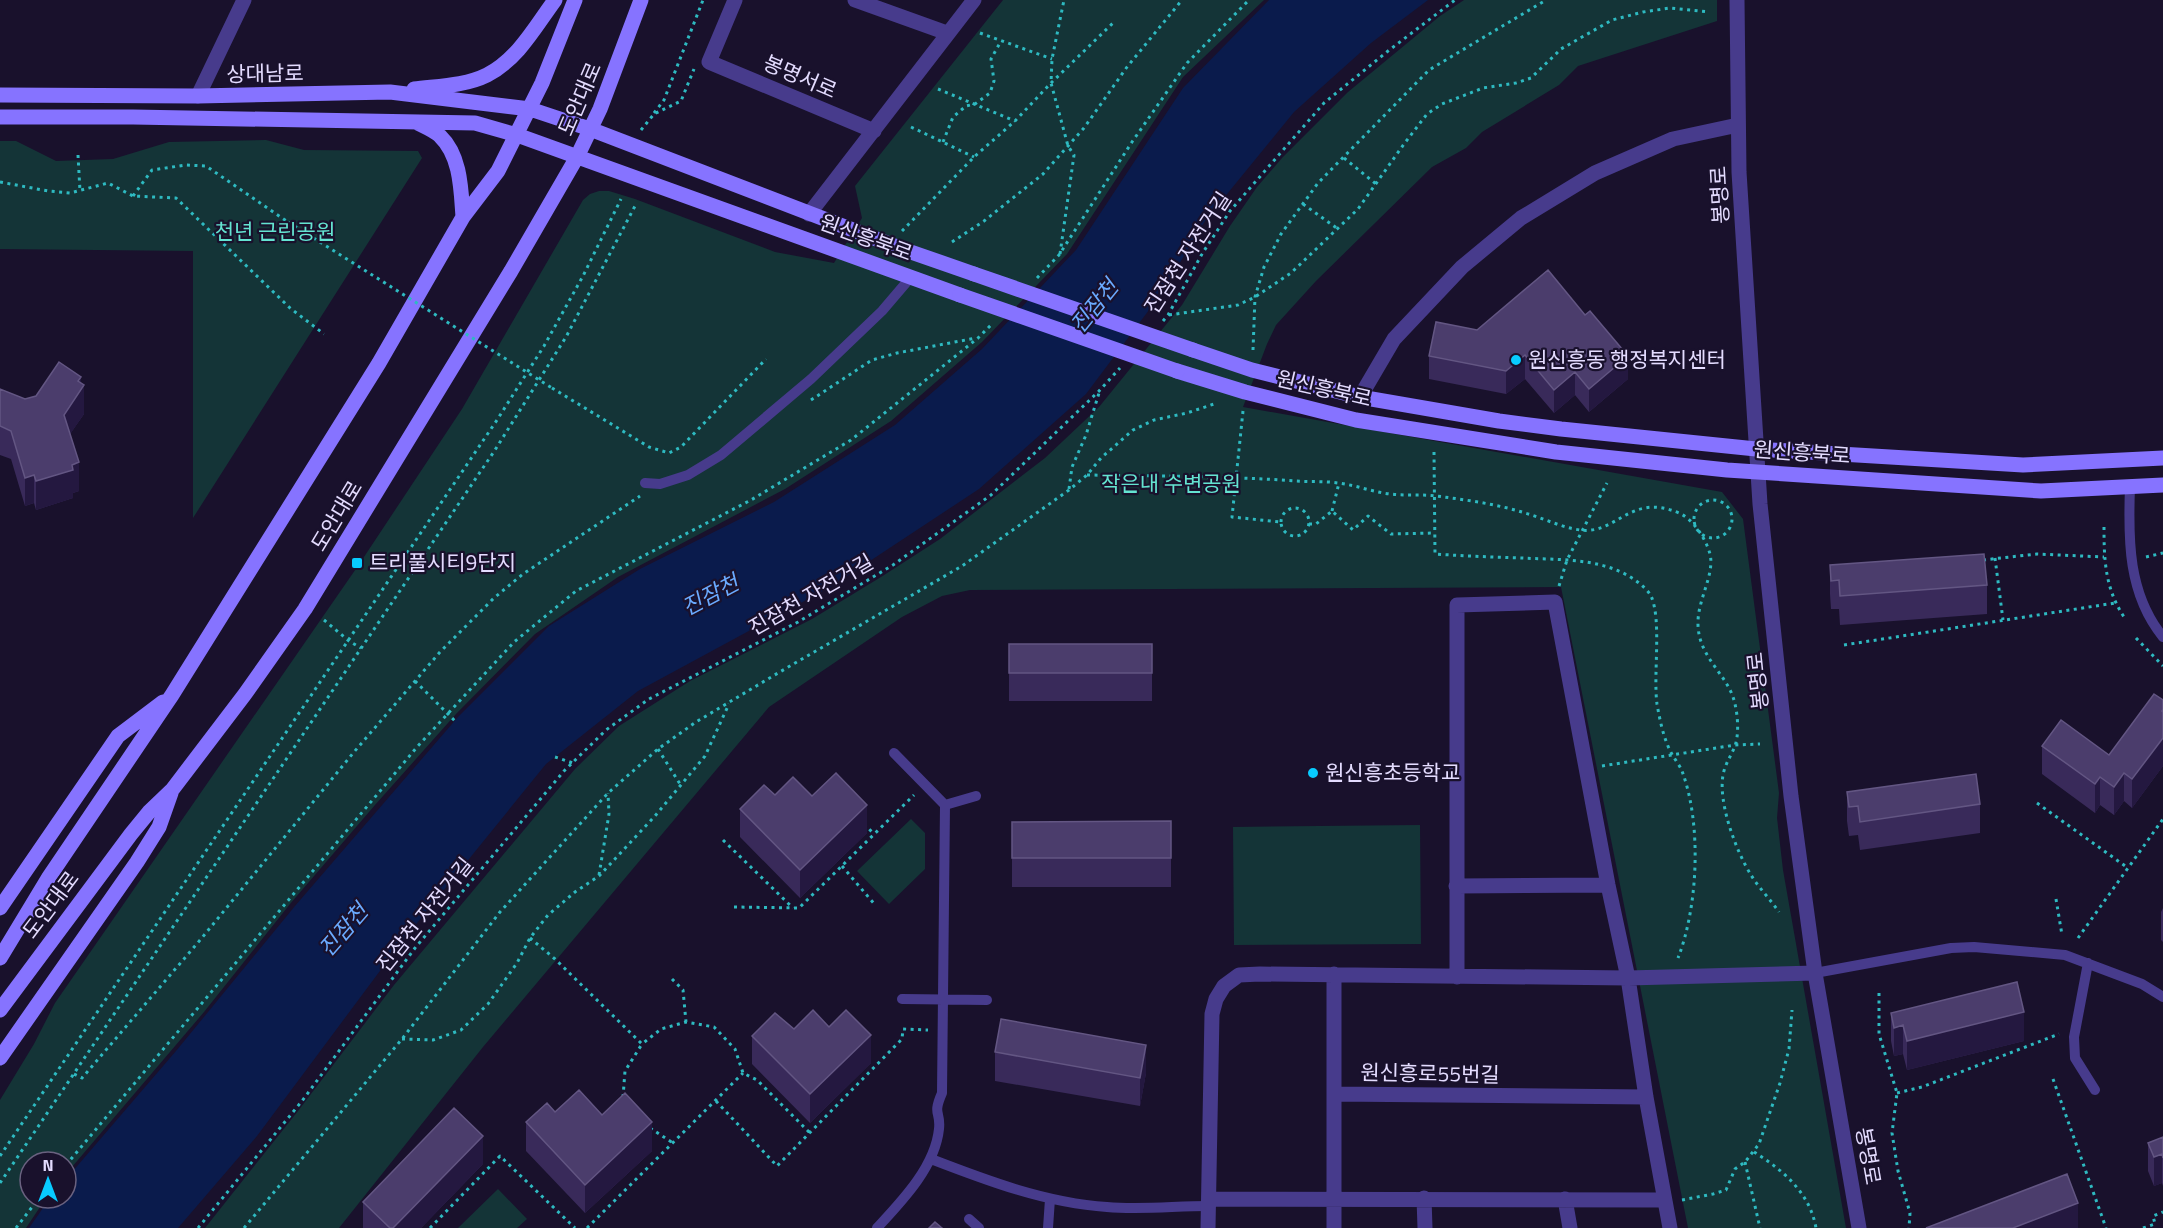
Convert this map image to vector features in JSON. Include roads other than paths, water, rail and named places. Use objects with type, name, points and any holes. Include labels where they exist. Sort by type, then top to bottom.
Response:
[{"type":"street","points":[[198,96],[244,0]]},
{"type":"street","points":[[390,92],[460,83],[487,75],[510,58],[525,43],[555,0]]},
{"type":"street","name":"도안대로","points":[[0,958],[49,877],[172,695],[379,363],[463,217],[498,171],[530,109],[575,0]]},
{"type":"street","name":"도안대로","points":[[0,1010],[131,834],[149,812],[172,790],[245,694],[305,609],[511,271],[577,157],[606,94],[641,0]]},
{"type":"street","name":"봉명서로","points":[[735,0],[709,62],[874,130]]},
{"type":"street","points":[[855,0],[947,33]]},
{"type":"street","points":[[809,214],[974,0]]},
{"type":"street","name":"봉명로","points":[[1737,0],[1739,172],[1757,471],[1791,796],[1815,973],[1859,1228]]},
{"type":"street","name":"상대남로","points":[[0,95],[198,96],[390,92],[530,109]]},
{"type":"street","name":"원신흥북로","points":[[530,109],[590,129],[809,214],[974,274],[1252,370],[1360,397],[1499,421],[1756,449],[2023,465],[2163,458]]},
{"type":"street","name":"상대남로","points":[[0,117],[475,123],[517,135]]},
{"type":"street","points":[[413,121],[440,135],[452,151],[459,179],[463,217]]},
{"type":"street","points":[[1360,397],[1394,339],[1462,267],[1521,218],[1595,173],[1673,140],[1738,125]]},
{"type":"street","name":"원신흥북로","points":[[517,135],[1177,371],[1245,392],[1356,420],[1556,452],[1757,471],[2041,491],[2163,485]]},
{"type":"street","points":[[1457,977],[1457,605],[1555,602],[1608,885],[1628,978],[1646,1097],[1670,1228]]},
{"type":"street","points":[[0,908],[118,736],[172,695]]},
{"type":"street","points":[[0,1058],[137,862],[159,827],[172,790]]},
{"type":"street","points":[[1456,886],[1608,885]]},
{"type":"street","points":[[1208,1228],[1212,1014],[1216,999],[1224,986],[1239,975],[1628,978],[1815,973]]},
{"type":"street","name":"원신흥로55번길","points":[[1334,974],[1334,1094],[1646,1097]]},
{"type":"street","points":[[1334,1094],[1334,1228]]},
{"type":"street","points":[[1209,1202],[1334,1198],[1665,1200]]},
{"type":"street","points":[[1424,1198],[1425,1228]]},
{"type":"street","points":[[1565,1199],[1570,1228]]},
{"type":"lane","points":[[645,483],[660,484],[688,475],[728,448],[811,379],[882,311],[911,277]]},
{"type":"lane","points":[[2130,487],[2130,549],[2135,581],[2144,608],[2163,638]]},
{"type":"lane","points":[[877,1228],[906,1196],[931,1159],[939,1128],[935,1108],[942,1094],[945,805],[894,753]]},
{"type":"lane","points":[[945,805],[976,796]]},
{"type":"lane","points":[[1815,973],[1951,948],[1974,946],[2065,955],[2142,984],[2163,997]]},
{"type":"lane","points":[[2088,963],[2074,1037],[2075,1058],[2095,1090]]},
{"type":"lane","points":[[902,999],[987,1000]]},
{"type":"lane","points":[[931,1159],[987,1181],[1050,1199],[1108,1207],[1209,1202]]},
{"type":"lane","points":[[1048,1228],[1050,1199]]},
{"type":"lane","points":[[969,1219],[979,1228]]},
{"type":"water","name":"진잠천","points":[[1269,0],[1428,0],[1371,43],[1294,112],[1205,221],[1161,294],[1086,394],[979,489],[832,586],[638,691],[546,764],[400,944],[257,1136],[178,1228],[29,1228],[42,1210],[78,1210],[78,1165],[176,1051],[295,906],[458,717],[549,626],[640,569],[774,502],[895,425],[982,349],[1076,250],[1183,88]]},
{"type":"place","name":"원신흥동 행정복지센터","points":[[1516,360]]},
{"type":"place","name":"트리풀시티9단지","points":[[357,563]]},
{"type":"place","name":"원신흥초등학교","points":[[1313,773]]},
{"type":"park label","name":"천년 근린공원","points":[[275,232]]},
{"type":"park label","name":"작은내 수변공원","points":[[1171,484]]}]
